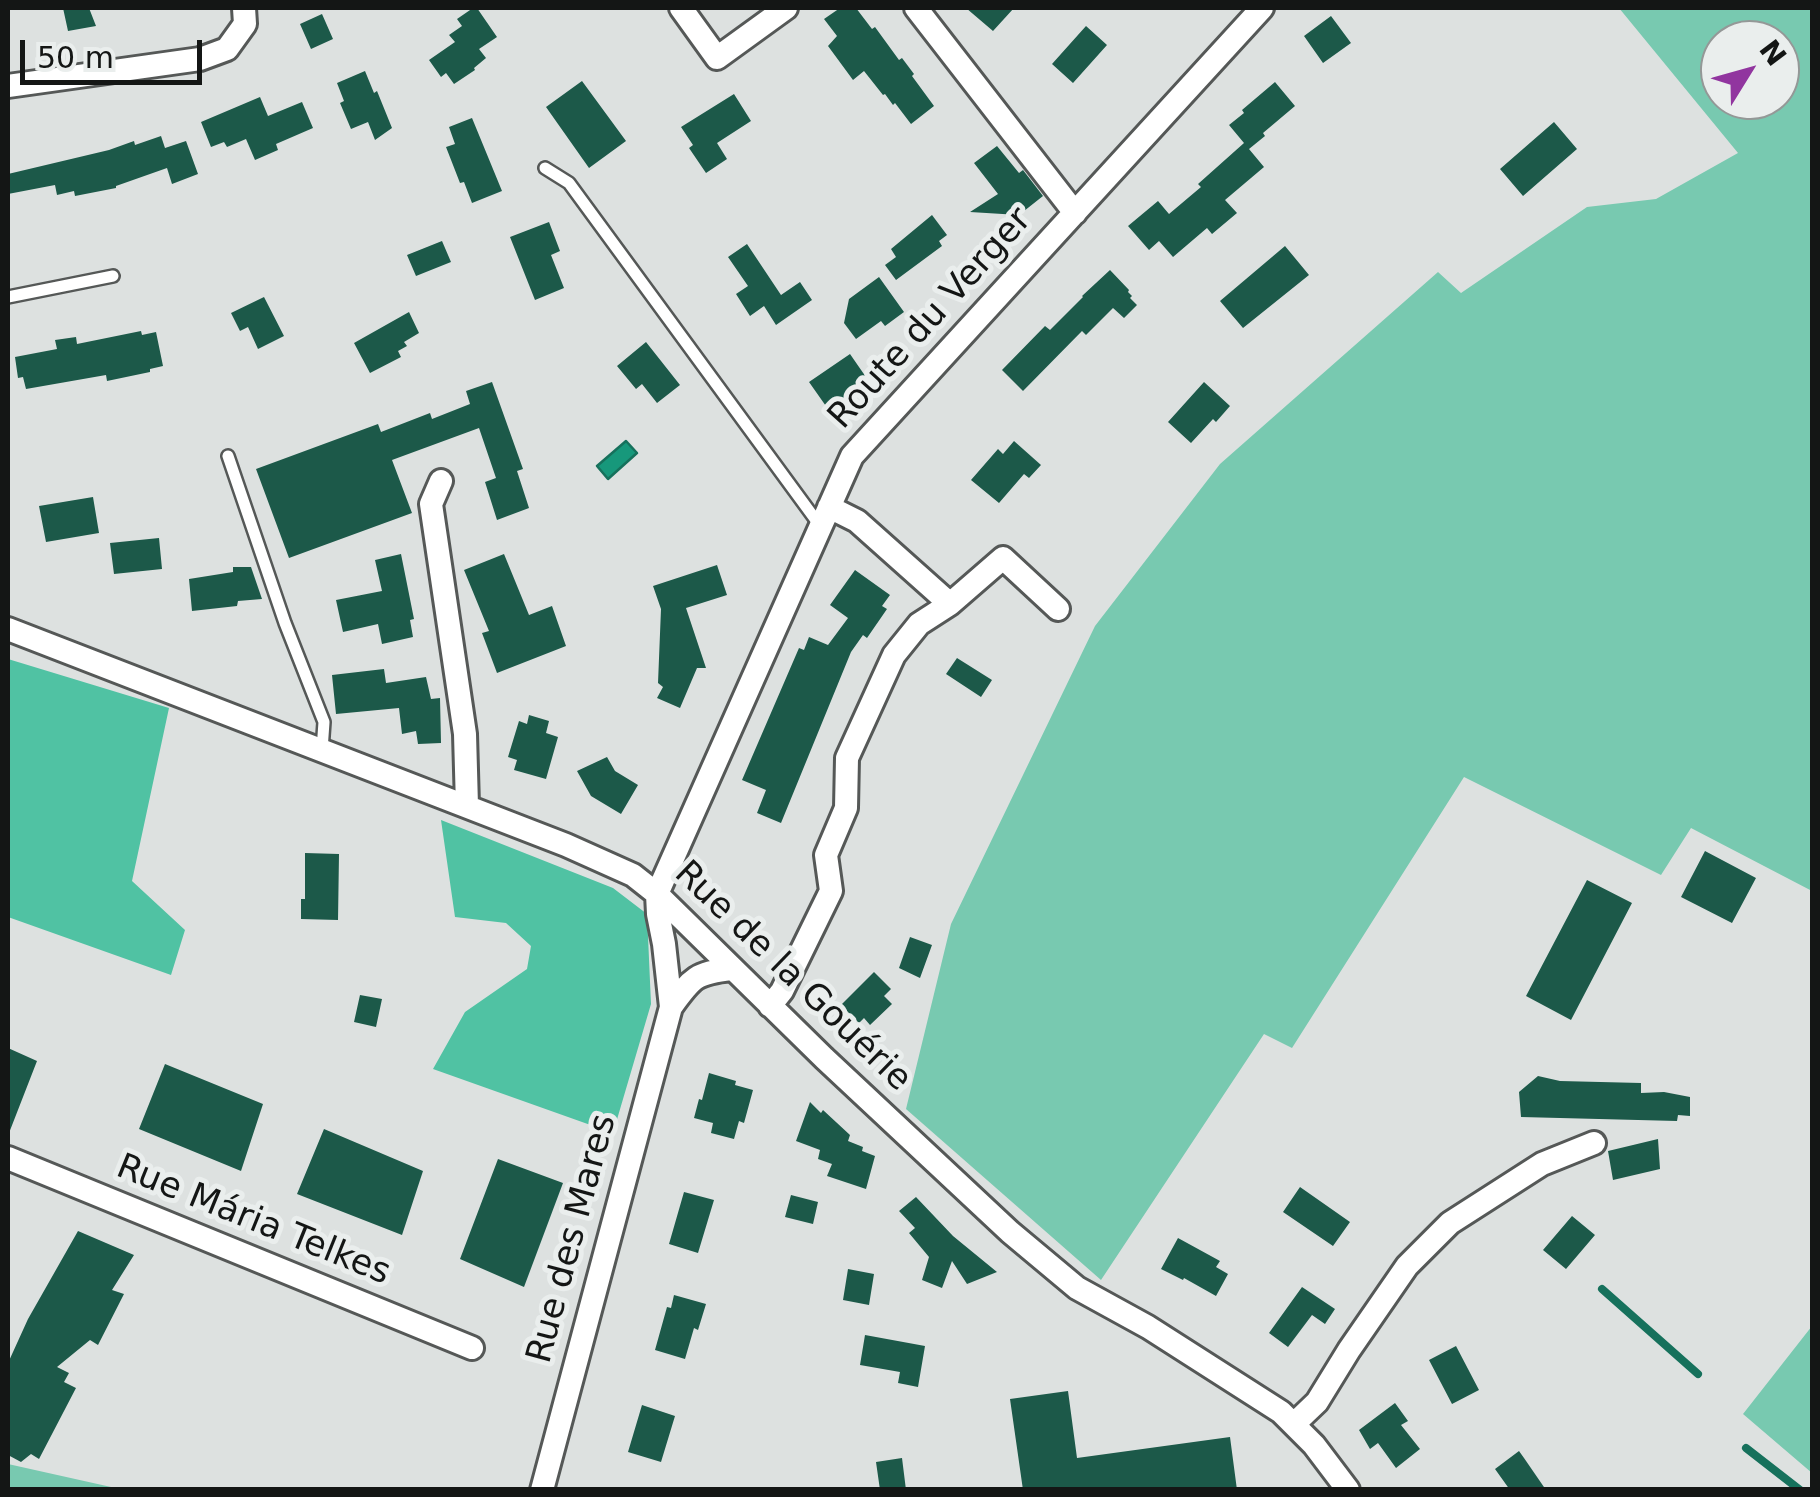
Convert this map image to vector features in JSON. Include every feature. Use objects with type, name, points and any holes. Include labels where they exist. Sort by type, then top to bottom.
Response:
[{"type":"street","points":[[8,86],[200,59],[227,49],[245,24],[244,8]]},
{"type":"street","points":[[681,8],[717,58],[786,8]]},
{"type":"street","points":[[916,8],[1075,213]]},
{"type":"street","name":"Route du Verger","points":[[658,894],[852,456],[1262,8]]},
{"type":"street","points":[[441,481],[431,504],[466,734],[466,806]]},
{"type":"street","points":[[825,517],[857,521],[950,604]]},
{"type":"street","points":[[770,1006],[832,891],[826,855],[846,808],[847,758],[894,654],[920,624],[950,604],[1003,558],[1058,610]]},
{"type":"street","name":"Rue de la Gouérie","points":[[8,629],[566,845],[633,875],[658,894],[770,1006],[996,1218],[1078,1288],[1249,1390],[1294,1424],[1348,1490]]},
{"type":"street","name":"Rue des Mares","points":[[658,894],[671,1008]]},
{"type":"street","name":"Rue des Mares","points":[[542,1490],[671,1008],[688,984],[704,972],[731,968]]},
{"type":"street","points":[[1294,1424],[1317,1402],[1407,1266],[1450,1223],[1542,1164],[1594,1142]]},
{"type":"street","name":"Rue Mária Telkes","points":[[8,1158],[472,1348]]},
{"type":"lane","points":[[545,168],[568,183],[825,517]]},
{"type":"lane","points":[[8,297],[114,276]]},
{"type":"lane","points":[[228,456],[285,623],[324,722],[322,752]]},
{"type":"shaded area","points":[[1619,8],[1812,8],[1812,891],[1691,828],[1661,875],[1464,777],[1292,1048],[1264,1034],[1101,1280],[906,1109],[951,924],[1095,626],[1220,464],[1438,272],[1461,293],[1587,207],[1656,199],[1738,153],[1711,120],[1800,120],[1800,20],[1700,20],[1700,107]]},
{"type":"shaded area","points":[[626,441],[637,453],[608,479],[597,466]]},
{"type":"shaded area","points":[[8,659],[169,708],[132,881],[185,930],[171,975],[8,917]]},
{"type":"shaded area","points":[[441,820],[613,888],[647,914],[651,1004],[613,1133],[433,1069],[465,1012],[527,969],[531,946],[506,923],[455,917]]},
{"type":"shaded area","points":[[1812,1326],[1812,1473],[1743,1414]]},
{"type":"shaded area","points":[[8,1464],[120,1489],[8,1489]]},
{"type":"building","points":[[63,8],[89,8],[96,26],[68,31]]},
{"type":"building","points":[[477,8],[497,37],[479,49],[486,58],[454,84],[446,73],[441,77],[429,60],[455,42],[449,35],[462,26],[457,19]]},
{"type":"building","points":[[840,8],[856,8],[872,29],[875,27],[914,74],[934,106],[911,124],[864,71],[853,80],[828,46],[837,36],[824,19]]},
{"type":"building","points":[[966,8],[1014,8],[993,31]]},
{"type":"building","points":[[322,14],[333,39],[311,49],[300,24]]},
{"type":"building","points":[[1331,16],[1351,43],[1323,63],[1304,36]]},
{"type":"building","points":[[1086,26],[1107,45],[1073,83],[1052,64]]},
{"type":"building","points":[[365,71],[392,128],[375,140],[368,122],[351,129],[337,83]]},
{"type":"building","points":[[582,81],[626,141],[589,168],[546,107]]},
{"type":"building","points":[[1275,82],[1295,106],[1249,149],[1264,167],[1225,200],[1237,213],[1212,234],[1207,228],[1173,257],[1159,241],[1149,250],[1128,226],[1158,201],[1169,214],[1201,187],[1198,184],[1244,143],[1229,125]]},
{"type":"building","points":[[734,94],[751,121],[717,143],[727,159],[706,173],[681,127]]},
{"type":"building","points":[[260,97],[268,116],[302,102],[313,128],[276,144],[278,150],[255,160],[246,139],[227,147],[224,142],[211,147],[201,122]]},
{"type":"building","points":[[472,118],[502,191],[472,203],[446,147],[455,144],[449,127]]},
{"type":"building","points":[[1554,122],[1577,149],[1523,196],[1500,169]]},
{"type":"building","points":[[161,136],[165,148],[186,141],[198,174],[172,184],[167,168],[116,188],[75,196],[74,191],[57,195],[55,185],[8,194],[8,174]]},
{"type":"building","points":[[997,146],[1043,196],[1019,215],[970,212],[998,194],[974,163]]},
{"type":"building","points":[[932,215],[947,235],[939,241],[942,246],[896,280],[885,265],[896,257],[891,249]]},
{"type":"building","points":[[549,222],[560,251],[551,255],[564,288],[535,300],[510,237]]},
{"type":"building","points":[[442,241],[451,262],[416,276],[407,255]]},
{"type":"building","points":[[747,244],[781,295],[800,282],[812,300],[776,325],[764,306],[750,316],[736,294],[748,286],[728,257]]},
{"type":"building","points":[[1285,246],[1309,275],[1243,328],[1220,301]]},
{"type":"building","points":[[1110,270],[1137,305],[1124,318],[1113,308],[1086,335],[1082,331],[1023,391],[1002,370],[1045,326],[1050,330]]},
{"type":"building","points":[[879,277],[904,312],[885,326],[881,321],[856,339],[844,323],[849,299]]},
{"type":"building","points":[[264,297],[284,336],[258,349],[248,327],[240,331],[231,313]]},
{"type":"building","points":[[409,312],[419,333],[404,342],[407,346],[398,351],[401,357],[370,373],[354,343]]},
{"type":"building","points":[[141,331],[142,335],[156,332],[163,366],[150,372],[107,381],[106,375],[26,389],[23,377],[18,378],[15,357],[57,349],[55,340],[76,337],[77,344]]},
{"type":"building","points":[[646,342],[680,385],[657,403],[642,384],[636,389],[617,366]]},
{"type":"building","points":[[850,354],[868,380],[828,409],[809,382]]},
{"type":"building","points":[[492,382],[523,469],[517,471],[529,508],[497,520],[485,482],[496,478],[479,428],[392,460],[412,513],[289,558],[256,469],[378,424],[381,432],[430,413],[432,419],[470,404],[466,391]]},
{"type":"building","points":[[1204,382],[1230,406],[1191,443],[1168,422]]},
{"type":"building","points":[[1014,441],[1041,465],[1029,478],[1024,474],[999,503],[971,480],[998,449],[1003,454]]},
{"type":"building","points":[[93,497],[99,533],[46,542],[39,506]]},
{"type":"building","points":[[159,538],[162,569],[114,574],[110,543]]},
{"type":"building","points":[[401,554],[414,619],[410,620],[413,637],[382,644],[378,624],[343,632],[336,600],[382,591],[375,560]]},
{"type":"building","points":[[504,554],[529,615],[552,606],[566,646],[497,673],[482,633],[489,631],[464,570]]},
{"type":"building","points":[[717,565],[727,595],[686,608],[706,668],[697,668],[680,708],[657,698],[663,687],[658,683],[661,609],[653,586]]},
{"type":"building","points":[[233,567],[251,567],[262,599],[192,611],[189,579],[233,572]]},
{"type":"building","points":[[855,570],[890,595],[882,606],[887,609],[867,638],[863,635],[851,652],[781,823],[757,813],[766,790],[742,780],[799,648],[804,650],[809,637],[828,645],[848,618],[830,605]]},
{"type":"building","points":[[957,658],[992,680],[981,697],[946,674]]},
{"type":"building","points":[[384,669],[386,683],[426,677],[431,699],[440,698],[441,743],[418,744],[416,731],[402,734],[399,708],[336,714],[332,675]]},
{"type":"building","points":[[529,715],[549,721],[546,733],[558,737],[546,779],[514,770],[517,760],[508,757],[519,721],[527,724]]},
{"type":"building","points":[[607,757],[615,771],[638,785],[621,814],[591,796],[577,771]]},
{"type":"building","points":[[1705,851],[1756,878],[1732,923],[1681,897]]},
{"type":"building","points":[[305,853],[339,854],[338,920],[301,919]]},
{"type":"building","points":[[1587,880],[1632,903],[1571,1020],[1526,996]]},
{"type":"building","points":[[910,937],[932,945],[920,978],[899,968]]},
{"type":"building","points":[[874,972],[891,989],[884,996],[892,1004],[870,1025],[864,1018],[859,1023],[841,1005]]},
{"type":"building","points":[[360,995],[382,999],[376,1027],[354,1022]]},
{"type":"building","points":[[8,1048],[37,1061],[9,1133],[8,1133]]},
{"type":"building","points":[[165,1064],[263,1104],[241,1171],[139,1129]]},
{"type":"building","points":[[709,1073],[753,1090],[744,1123],[739,1121],[734,1139],[711,1133],[713,1123],[694,1118]]},
{"type":"building","points":[[1538,1076],[1560,1081],[1641,1083],[1641,1093],[1690,1097],[1690,1116],[1678,1115],[1677,1121],[1521,1117],[1519,1092]]},
{"type":"building","points":[[810,1102],[850,1135],[848,1141],[875,1156],[866,1189],[827,1176],[832,1164],[818,1159],[820,1150],[796,1141]]},
{"type":"building","points":[[324,1129],[423,1171],[402,1235],[297,1194]]},
{"type":"building","points":[[1658,1139],[1660,1169],[1613,1180],[1608,1151]]},
{"type":"building","points":[[498,1159],[563,1183],[524,1287],[460,1259]]},
{"type":"building","points":[[1300,1187],[1350,1222],[1333,1246],[1283,1212]]},
{"type":"building","points":[[684,1192],[714,1200],[698,1253],[669,1244]]},
{"type":"building","points":[[791,1195],[818,1202],[813,1224],[785,1217]]},
{"type":"building","points":[[916,1197],[953,1236],[997,1272],[967,1284],[952,1261],[942,1288],[922,1280],[929,1257],[909,1233],[915,1228],[899,1211]]},
{"type":"building","points":[[1572,1216],[1595,1235],[1566,1269],[1543,1250]]},
{"type":"building","points":[[78,1231],[134,1255],[112,1290],[124,1294],[98,1345],[90,1340],[57,1367],[69,1373],[64,1382],[76,1388],[39,1459],[31,1454],[21,1462],[8,1455],[8,1363]]},
{"type":"building","points":[[1178,1238],[1220,1261],[1216,1267],[1228,1274],[1216,1296],[1161,1269]]},
{"type":"building","points":[[848,1269],[874,1274],[869,1305],[843,1300]]},
{"type":"building","points":[[1302,1287],[1335,1309],[1325,1324],[1312,1315],[1288,1347],[1269,1333]]},
{"type":"building","points":[[674,1295],[706,1304],[685,1359],[655,1350]]},
{"type":"building","points":[[865,1335],[925,1346],[918,1387],[898,1383],[900,1372],[860,1365]]},
{"type":"building","points":[[1456,1346],[1479,1390],[1452,1404],[1429,1360]]},
{"type":"building","points":[[1068,1391],[1077,1458],[1230,1437],[1237,1490],[1023,1490],[1010,1399]]},
{"type":"building","points":[[1395,1403],[1408,1421],[1401,1425],[1420,1449],[1396,1468],[1378,1443],[1370,1449],[1359,1430]]},
{"type":"building","points":[[642,1405],[675,1416],[661,1462],[628,1452]]},
{"type":"building","points":[[1519,1451],[1546,1490],[1510,1490],[1495,1469]]},
{"type":"building","points":[[902,1458],[906,1490],[880,1490],[876,1462]]},
{"type":"waterway","points":[[1602,1289],[1698,1374]]},
{"type":"waterway","points":[[1746,1448],[1800,1490]]}]
